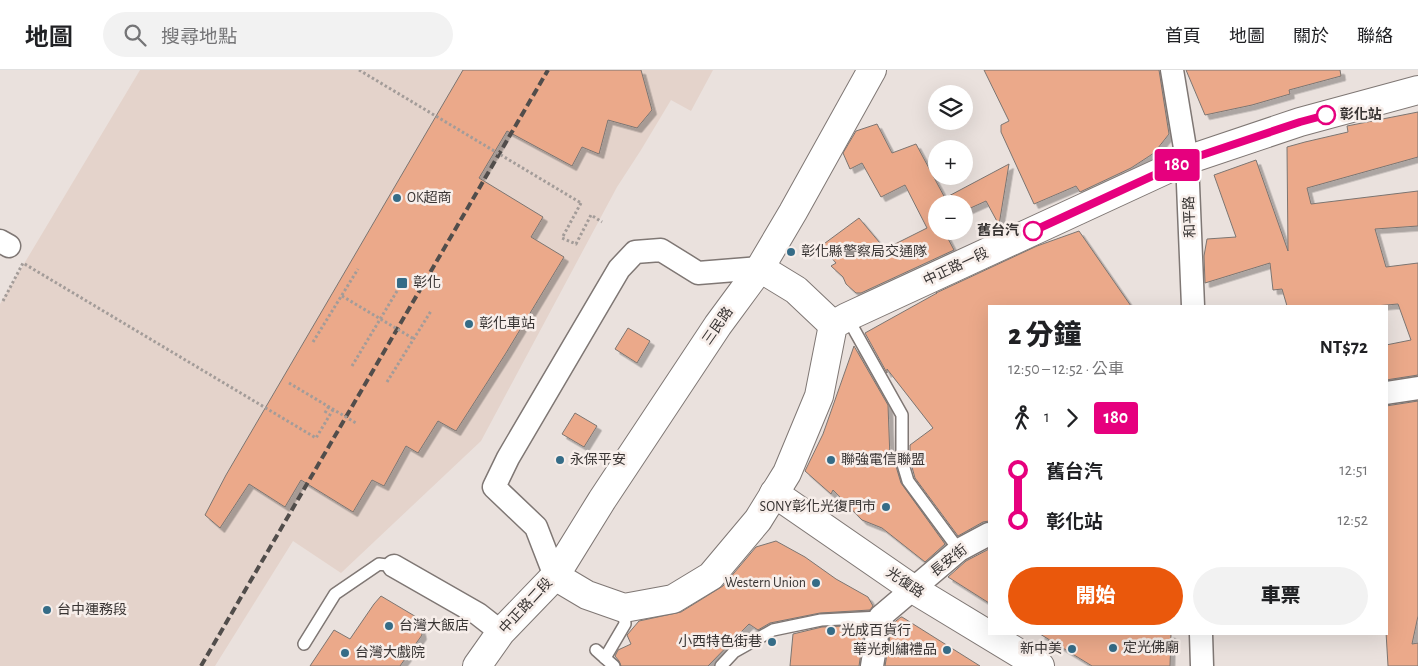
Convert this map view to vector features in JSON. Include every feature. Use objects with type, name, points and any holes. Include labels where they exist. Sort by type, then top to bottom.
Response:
[{"type":"street","name":"三民路","points":[[555,576],[602,500],[718,325],[760,268],[872,70]]},
{"type":"street","name":"和平路","points":[[1172,70],[1187,160],[1193,305]]},
{"type":"street","name":"中正路一段","points":[[840,321],[1187,160],[1300,122],[1418,90]]},
{"type":"street","points":[[555,576],[536,527],[494,487],[508,458],[619,268],[634,252],[661,250],[698,273],[760,268],[796,290],[840,321],[819,396],[787,473],[774,494]]},
{"type":"street","points":[[1388,393],[1418,388]]},
{"type":"street","name":"中正路二段","points":[[477,666],[501,632],[555,576],[587,595],[624,608],[674,599],[711,576],[758,520],[774,494]]},
{"type":"street","name":"光復路","points":[[774,494],[913,589],[988,634]]},
{"type":"street","name":"長安街","points":[[880,617],[959,550],[988,535]]},
{"type":"street","points":[[394,566],[478,614],[501,632]]},
{"type":"street","points":[[872,666],[880,617]]},
{"type":"street","name":"光復路","points":[[989,635],[1040,666]]},
{"type":"street","points":[[1201,635],[1202,666]]},
{"type":"lane","points":[[840,321],[902,415],[902,461],[908,481],[959,550]]},
{"type":"lane","points":[[304,644],[335,594],[379,564],[394,566]]},
{"type":"lane","points":[[596,650],[609,662],[625,624],[624,608]]},
{"type":"lane","points":[[721,666],[734,652],[774,630],[821,620],[880,617]]},
{"type":"path","points":[[359,70],[581,203],[562,238],[576,244],[591,215],[602,222]]},
{"type":"path","points":[[3,301],[23,263],[316,438],[334,408]]},
{"type":"path","points":[[313,342],[358,269]]},
{"type":"path","points":[[352,366],[400,286]]},
{"type":"path","points":[[342,296],[414,339]]},
{"type":"path","points":[[387,382],[430,311]]},
{"type":"path","points":[[289,383],[334,408],[356,423]]},
{"type":"path","points":[[325,413],[329,406]]},
{"type":"shaded area","name":"彰化車站","points":[[140,70],[713,70],[691,111],[671,100],[617,187],[481,441],[341,573],[293,541],[215,666],[0,666],[0,304]]},
{"type":"building","points":[[463,70],[641,70],[652,110],[637,128],[608,120],[599,154],[582,147],[572,166],[507,131],[479,178],[543,217],[531,237],[564,257],[456,431],[438,421],[418,453],[406,446],[384,486],[372,480],[353,512],[301,480],[285,507],[249,484],[220,528],[205,515],[226,475]]},
{"type":"building","points":[[984,70],[1159,70],[1169,134],[1154,153],[1131,168],[1080,192],[1076,186],[1034,204],[1001,132],[1001,125],[1009,121]]},
{"type":"building","points":[[1186,70],[1340,70],[1341,76],[1289,90],[1290,94],[1252,105],[1205,115]]},
{"type":"building","points":[[1418,112],[1418,157],[1307,188],[1311,204],[1418,191],[1418,226],[1375,229],[1386,267],[1418,263],[1418,375],[1388,380],[1388,345],[1411,340],[1398,304],[1287,305],[1282,289],[1273,290],[1270,263],[1205,283],[1204,256],[1207,239],[1236,237],[1214,175],[1256,160],[1288,251],[1287,147],[1348,132],[1347,126]]},
{"type":"building","points":[[877,124],[892,153],[916,144],[928,166],[928,185],[938,185],[943,195],[928,195],[928,240],[949,240],[954,250],[861,293],[856,293],[846,284],[843,277],[831,266],[836,263],[821,246],[859,218],[885,249],[927,228],[905,185],[881,197],[862,163],[850,169],[843,153],[856,131]]},
{"type":"building","points":[[1009,164],[999,225],[986,201],[973,207],[973,195],[951,195],[973,185],[973,183]]},
{"type":"building","points":[[1079,231],[1130,305],[988,305],[988,521],[958,536],[915,478],[910,460],[910,445],[933,428],[887,369],[887,373],[865,333],[936,293],[1037,246]]},
{"type":"building","points":[[628,328],[650,341],[637,363],[615,349]]},
{"type":"building","points":[[854,346],[888,405],[890,459],[894,456],[901,483],[945,544],[925,562],[882,528],[862,520],[833,490],[831,494],[805,471],[823,434]]},
{"type":"building","points":[[1418,401],[1418,616],[1412,644],[1418,643],[1418,666],[1388,666],[1386,635],[1388,635],[1388,406]]},
{"type":"building","points":[[575,413],[597,426],[584,447],[562,434]]},
{"type":"building","points":[[776,541],[868,597],[873,606],[870,610],[820,613],[770,623],[758,630],[749,624],[708,666],[621,666],[615,656],[618,650],[631,644],[627,635],[639,621],[681,612],[723,586],[756,547]]},
{"type":"building","points":[[988,550],[988,602],[948,577],[966,561]]},
{"type":"building","name":"台灣大飯店","points":[[381,596],[418,618],[422,635],[400,666],[310,666],[334,630],[350,639]]},
{"type":"building","points":[[901,617],[980,666],[885,666],[892,624]]},
{"type":"building","points":[[865,625],[859,666],[790,666],[793,634],[822,627]]},
{"type":"building","name":"定光佛廟","points":[[1042,635],[1171,635],[1170,666],[1092,666]]},
{"type":"railway","points":[[201,666],[548,70]]},
{"type":"bus line","name":"180","points":[[1033,231],[1187,160],[1326,115]]},
{"type":"place","name":"彰化站","points":[[1326,115]]},
{"type":"place","name":"OK超商","points":[[397,198]]},
{"type":"place","name":"舊台汽","points":[[1033,231]]},
{"type":"place","name":"彰化縣警察局交通隊","points":[[791,252]]},
{"type":"place","name":"彰化","points":[[402,283]]},
{"type":"place","name":"彰化車站","points":[[469,324]]},
{"type":"place","name":"永保平安","points":[[560,460]]},
{"type":"place","name":"聯強電信聯盟","points":[[831,460]]},
{"type":"place","name":"SONY彰化光復門市","points":[[886,507]]},
{"type":"place","name":"Western Union","points":[[816,583]]},
{"type":"place","name":"台中運務段","points":[[47,610]]},
{"type":"place","name":"台灣大飯店","points":[[389,626]]},
{"type":"place","name":"光成百貨行","points":[[831,631]]},
{"type":"place","name":"小西特色街巷","points":[[772,642]]},
{"type":"place","name":"定光佛廟","points":[[1113,648]]},
{"type":"place","name":"新中美","points":[[1072,649]]},
{"type":"place","name":"華光刺繡禮品","points":[[947,650]]},
{"type":"place","name":"台灣大戲院","points":[[345,653]]}]
